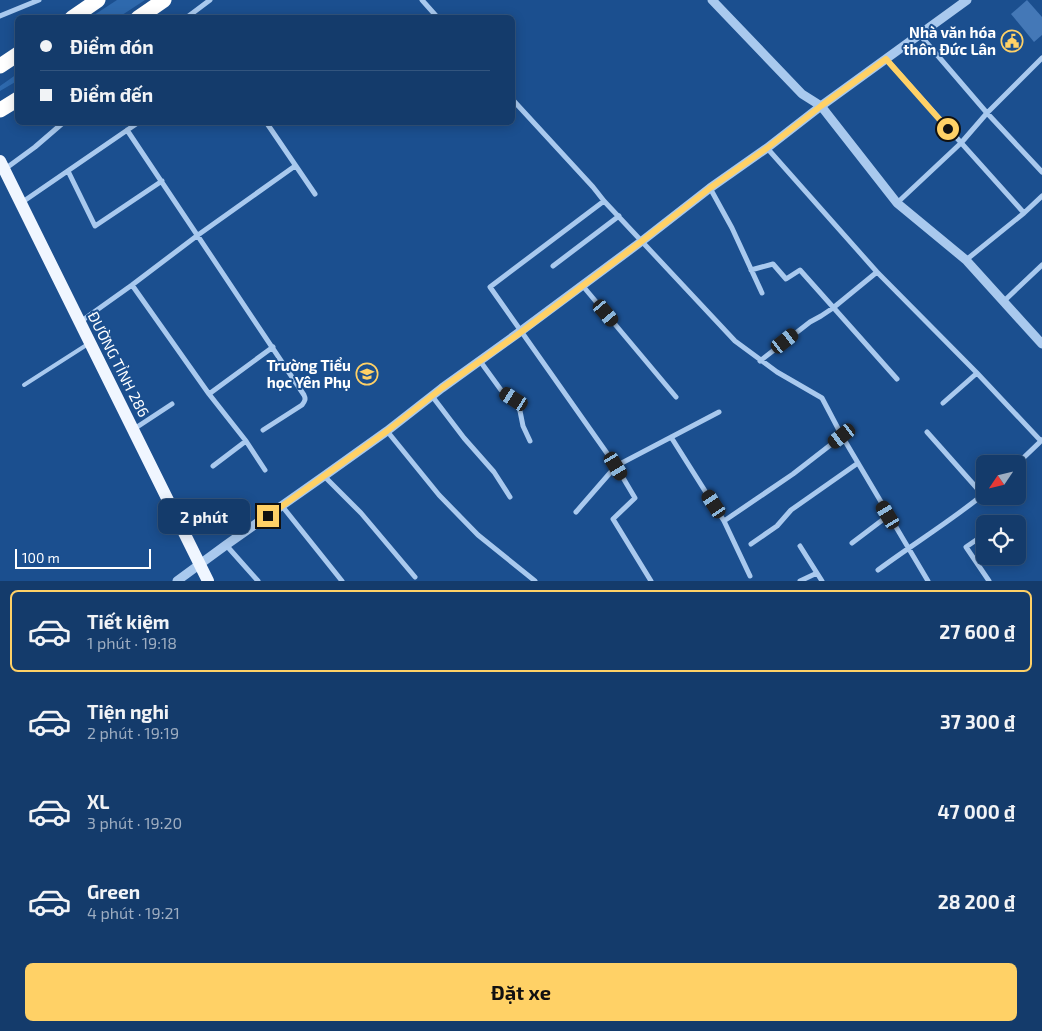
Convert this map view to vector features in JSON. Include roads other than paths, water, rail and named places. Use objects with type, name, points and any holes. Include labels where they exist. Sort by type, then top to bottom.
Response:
[{"type":"highway","points":[[76,15],[98,0]]},
{"type":"highway","points":[[142,15],[164,0]]},
{"type":"highway","points":[[0,66],[15,56]]},
{"type":"highway","points":[[2,109],[15,100]]},
{"type":"main road","name":"ĐƯỜNG TỈNH 286","points":[[2,165],[208,581]]},
{"type":"street","points":[[0,16],[39,0]]},
{"type":"street","points":[[190,15],[210,0]]},
{"type":"street","points":[[422,0],[435,15]]},
{"type":"street","points":[[712,0],[802,94],[821,106],[897,203],[966,260],[1042,344]]},
{"type":"street","points":[[177,581],[387,431],[710,188],[967,0]]},
{"type":"street","points":[[920,35],[987,113],[1042,172]]},
{"type":"street","points":[[897,203],[961,143],[987,113],[1042,58]]},
{"type":"street","points":[[886,59],[1024,213]]},
{"type":"street","points":[[515,102],[735,341],[760,361],[822,398],[842,436],[927,581]]},
{"type":"street","points":[[2,165],[35,147],[61,125]]},
{"type":"street","points":[[21,203],[134,125]]},
{"type":"street","points":[[268,125],[314,194]]},
{"type":"street","points":[[127,130],[306,398],[302,405],[264,430]]},
{"type":"street","points":[[767,148],[877,272],[1042,440],[1026,455]]},
{"type":"street","points":[[80,322],[296,166]]},
{"type":"street","points":[[68,170],[95,226],[162,181]]},
{"type":"street","points":[[710,188],[732,228],[762,293]]},
{"type":"street","points":[[966,260],[1042,196]]},
{"type":"street","points":[[604,201],[490,287],[616,466],[635,498],[613,519],[650,581]]},
{"type":"street","points":[[553,266],[619,216]]},
{"type":"street","points":[[751,270],[773,264],[786,279],[800,270],[897,378]]},
{"type":"street","points":[[1003,302],[1042,265]]},
{"type":"street","points":[[760,361],[810,322],[833,308],[877,272]]},
{"type":"street","points":[[132,285],[265,470]]},
{"type":"street","points":[[582,285],[676,397]]},
{"type":"street","points":[[209,394],[272,347]]},
{"type":"street","points":[[480,361],[501,390],[514,399],[530,441]]},
{"type":"street","points":[[943,403],[977,373]]},
{"type":"street","points":[[432,396],[464,438],[494,472],[510,497]]},
{"type":"street","points":[[133,429],[172,404]]},
{"type":"street","points":[[576,512],[616,466],[719,412]]},
{"type":"street","points":[[387,431],[439,495],[478,535],[535,581]]},
{"type":"street","points":[[927,432],[976,485]]},
{"type":"street","points":[[724,521],[792,474],[842,436]]},
{"type":"street","points":[[670,437],[724,521],[750,576]]},
{"type":"street","points":[[213,466],[246,442]]},
{"type":"street","points":[[751,544],[777,526],[791,510],[858,463]]},
{"type":"street","points":[[324,476],[361,513],[415,577]]},
{"type":"street","points":[[878,570],[976,500]]},
{"type":"street","points":[[282,506],[342,581]]},
{"type":"street","points":[[852,543],[888,515]]},
{"type":"street","points":[[976,540],[966,547],[976,562]]},
{"type":"street","points":[[226,545],[258,581]]},
{"type":"street","points":[[800,546],[822,581]]},
{"type":"street","points":[[978,565],[989,581]]},
{"type":"street","points":[[800,581],[816,573]]},
{"type":"lane","points":[[24,385],[90,343]]},
{"type":"place","name":"Nhà văn hóa thôn Đức Lân","points":[[1012,41]]},
{"type":"place","name":"Trường Tiểu học Yên Phụ","points":[[367,374]]}]
